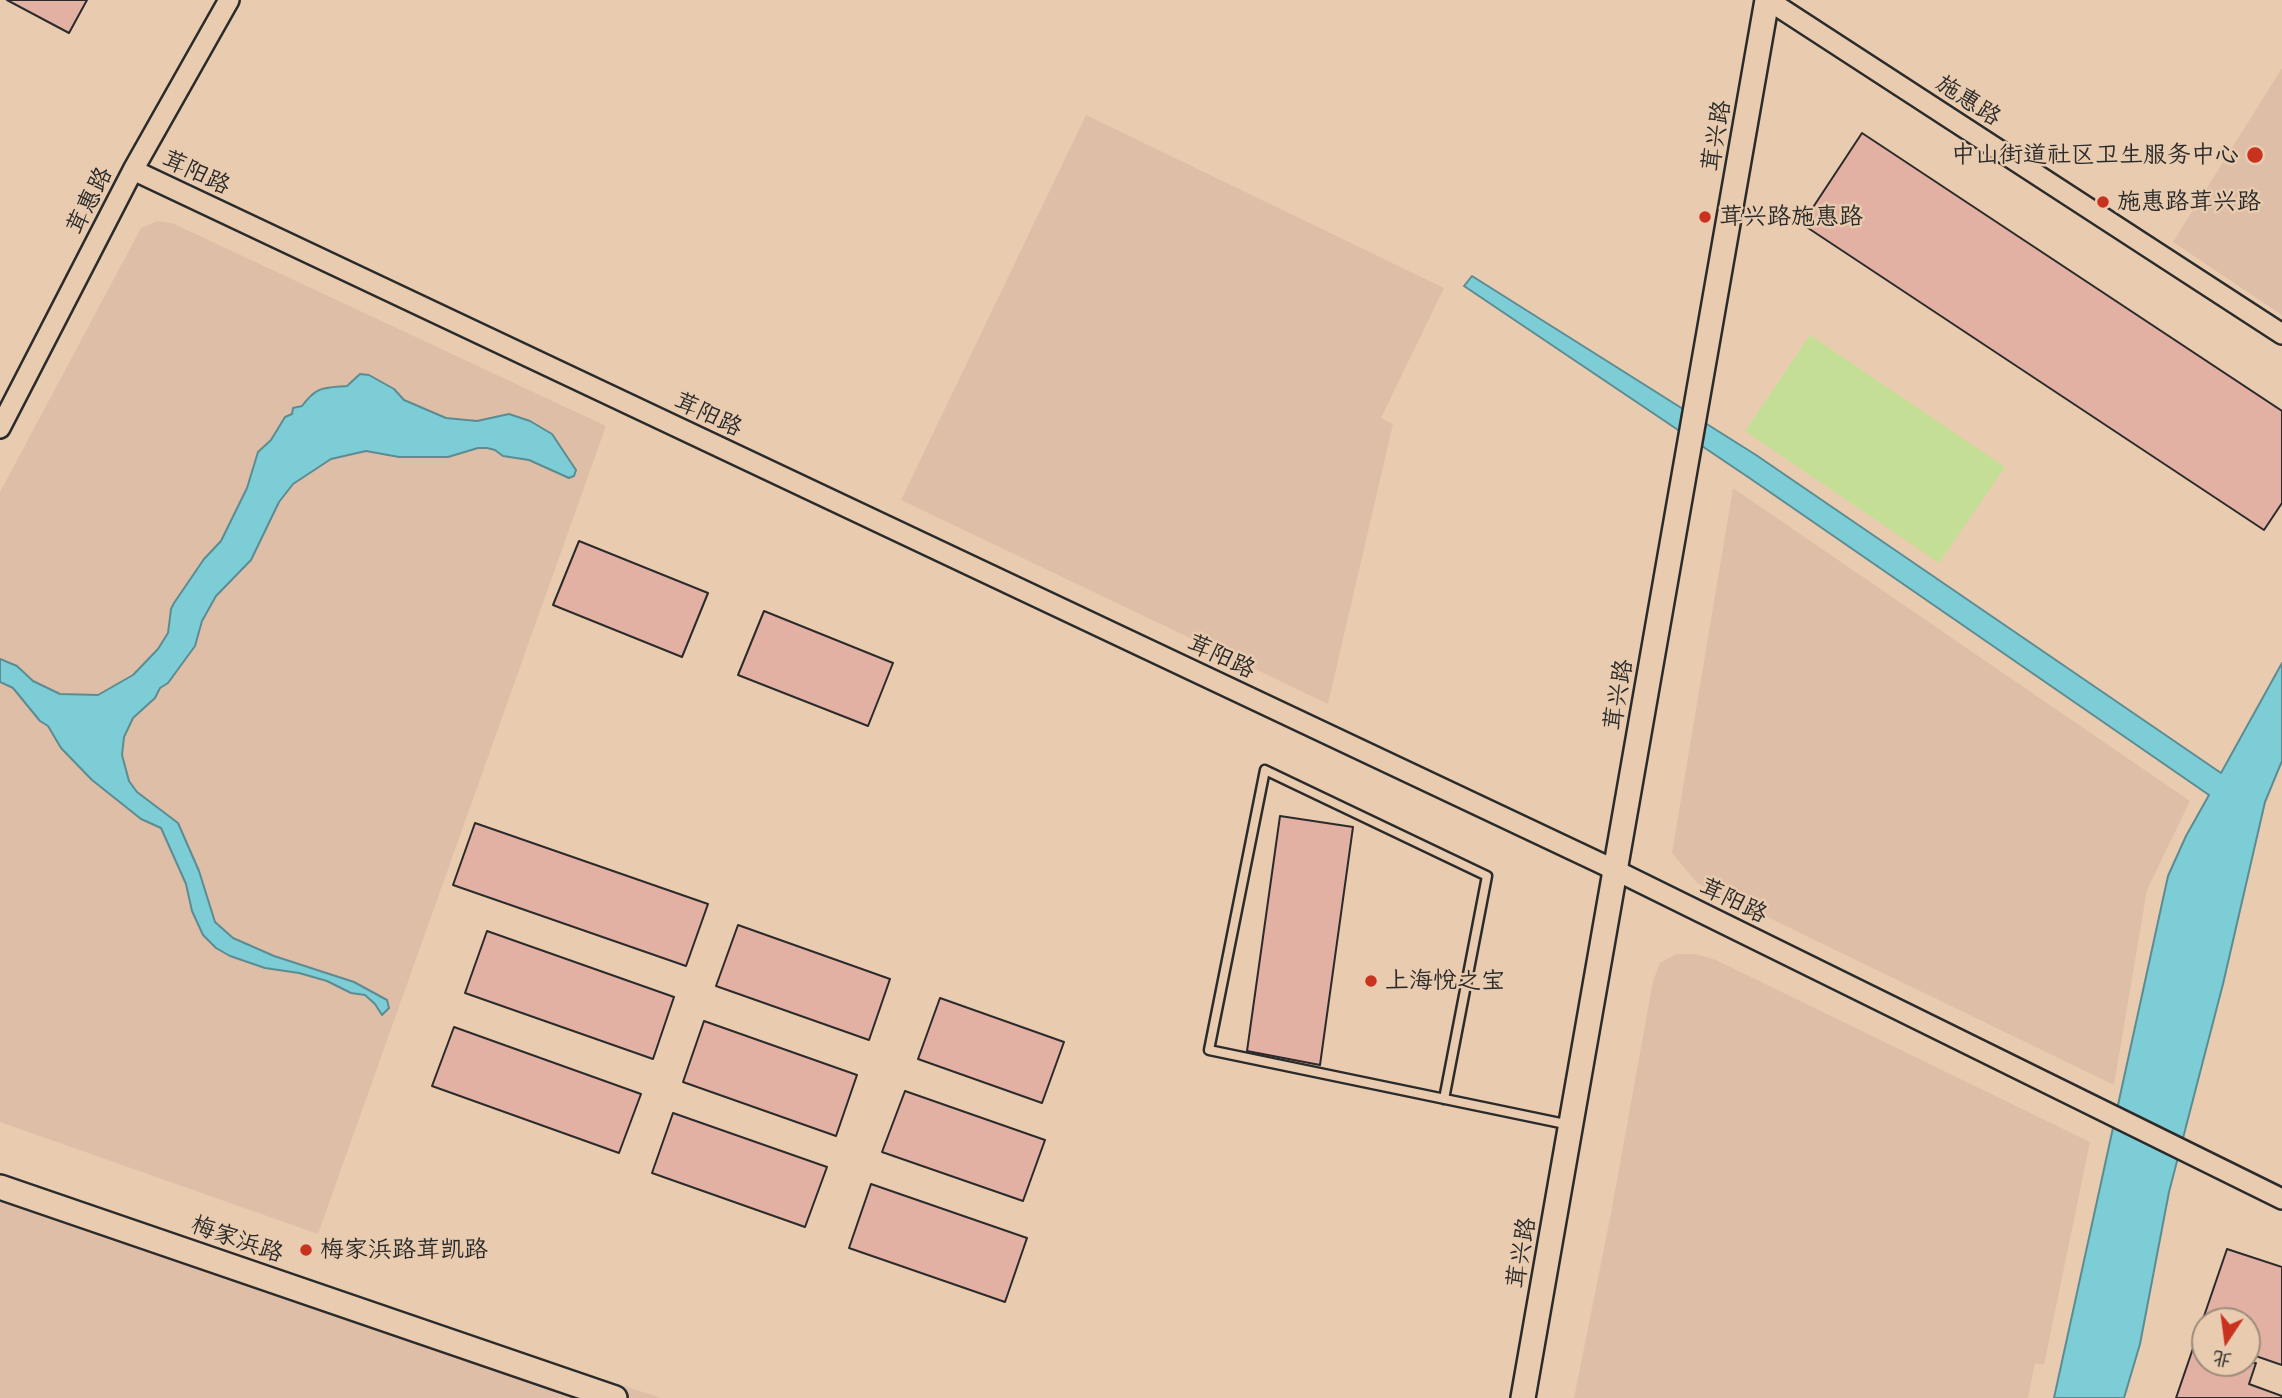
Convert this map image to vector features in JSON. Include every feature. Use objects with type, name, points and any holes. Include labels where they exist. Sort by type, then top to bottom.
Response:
[{"type":"main road","name":"茸兴路","points":[[1523,1398],[1767,0]]},
{"type":"main road","name":"梅家浜路","points":[[0,1187],[560,1389],[603,1396]]},
{"type":"street","name":"茸惠路","points":[[0,428],[133,170],[229,0]]},
{"type":"street","name":"施惠路","points":[[1767,0],[2282,334]]},
{"type":"street","name":"茸阳路","points":[[133,170],[1615,870],[2282,1199]]},
{"type":"lane","points":[[1444,1099],[1487,876],[1265,770],[1209,1050],[1444,1099],[1570,1125]]},
{"type":"shaded area","name":"中山街道社区卫生服务中心","points":[[2282,68],[2282,315],[2173,242]]},
{"type":"shaded area","points":[[1086,115],[1444,288],[1381,418],[1393,424],[1328,704],[901,500]]},
{"type":"shaded area","points":[[157,221],[172,223],[606,426],[318,1234],[0,1122],[0,492],[141,228]]},
{"type":"shaded area","points":[[1733,488],[2190,801],[2147,890],[2114,1085],[1697,883],[1672,853]]},
{"type":"shaded area","points":[[1676,954],[1696,954],[1716,960],[2090,1142],[2044,1365],[2035,1363],[2028,1398],[1574,1398],[1653,981],[1660,963]]},
{"type":"shaded area","points":[[0,1179],[661,1398],[0,1398]]},
{"type":"green space","points":[[1810,335],[2005,467],[1939,563],[1745,431]]},
{"type":"water","points":[[1472,276],[1756,455],[2221,773],[2282,663],[2282,761],[2265,802],[2223,984],[2169,1192],[2140,1344],[2124,1398],[2054,1398],[2168,876],[2209,795],[1748,477],[1464,286]]},
{"type":"water","points":[[360,374],[369,375],[394,389],[404,400],[446,418],[477,421],[509,414],[530,421],[552,434],[576,470],[574,476],[569,478],[529,460],[503,456],[487,448],[448,457],[399,457],[366,451],[331,459],[293,484],[279,502],[251,560],[216,596],[202,621],[195,646],[168,683],[160,688],[155,698],[133,718],[124,737],[122,755],[129,781],[137,792],[178,823],[199,871],[215,922],[233,938],[274,956],[354,982],[387,1000],[389,1008],[382,1015],[365,995],[351,993],[327,981],[299,973],[265,968],[230,956],[216,948],[203,935],[192,911],[186,884],[161,828],[141,819],[92,780],[61,748],[48,726],[40,721],[13,688],[0,682],[0,659],[17,666],[33,681],[60,694],[98,695],[133,675],[158,649],[168,633],[174,603],[204,559],[221,541],[247,488],[258,452],[271,440],[285,417],[292,414],[293,408],[302,406],[321,389],[347,386]]},
{"type":"building","points":[[7,0],[87,0],[69,33]]},
{"type":"building","points":[[1862,133],[2282,411],[2282,503],[2264,530],[1802,224]]},
{"type":"building","points":[[579,541],[708,593],[682,657],[553,605]]},
{"type":"building","points":[[764,611],[893,663],[868,726],[738,675]]},
{"type":"building","points":[[1280,816],[1353,827],[1320,1065],[1247,1051]]},
{"type":"building","points":[[475,823],[708,904],[686,966],[453,885]]},
{"type":"building","points":[[738,925],[890,979],[869,1040],[716,986]]},
{"type":"building","points":[[487,931],[674,997],[653,1059],[465,993]]},
{"type":"building","points":[[940,998],[1064,1042],[1042,1103],[918,1059]]},
{"type":"building","points":[[704,1021],[857,1075],[836,1136],[683,1082]]},
{"type":"building","points":[[454,1027],[641,1094],[619,1153],[432,1086]]},
{"type":"building","points":[[905,1091],[1045,1140],[1023,1201],[882,1152]]},
{"type":"building","points":[[673,1113],[827,1167],[805,1227],[652,1173]]},
{"type":"building","points":[[871,1184],[1027,1238],[1005,1302],[849,1248]]},
{"type":"building","points":[[2227,1249],[2282,1267],[2282,1365],[2261,1358],[2261,1307],[2207,1307]]},
{"type":"building","points":[[2191,1354],[2191,1377],[2251,1377],[2249,1384],[2282,1396],[2281,1398],[2176,1398]]},
{"type":"place","name":"中山街道社区卫生服务中心","points":[[2255,155]]},
{"type":"place","name":"施惠路茸兴路","points":[[2103,202]]},
{"type":"place","name":"茸兴路施惠路","points":[[1705,217]]},
{"type":"place","name":"上海悦之宝","points":[[1371,981]]},
{"type":"place","name":"梅家浜路茸凯路","points":[[306,1250]]}]
